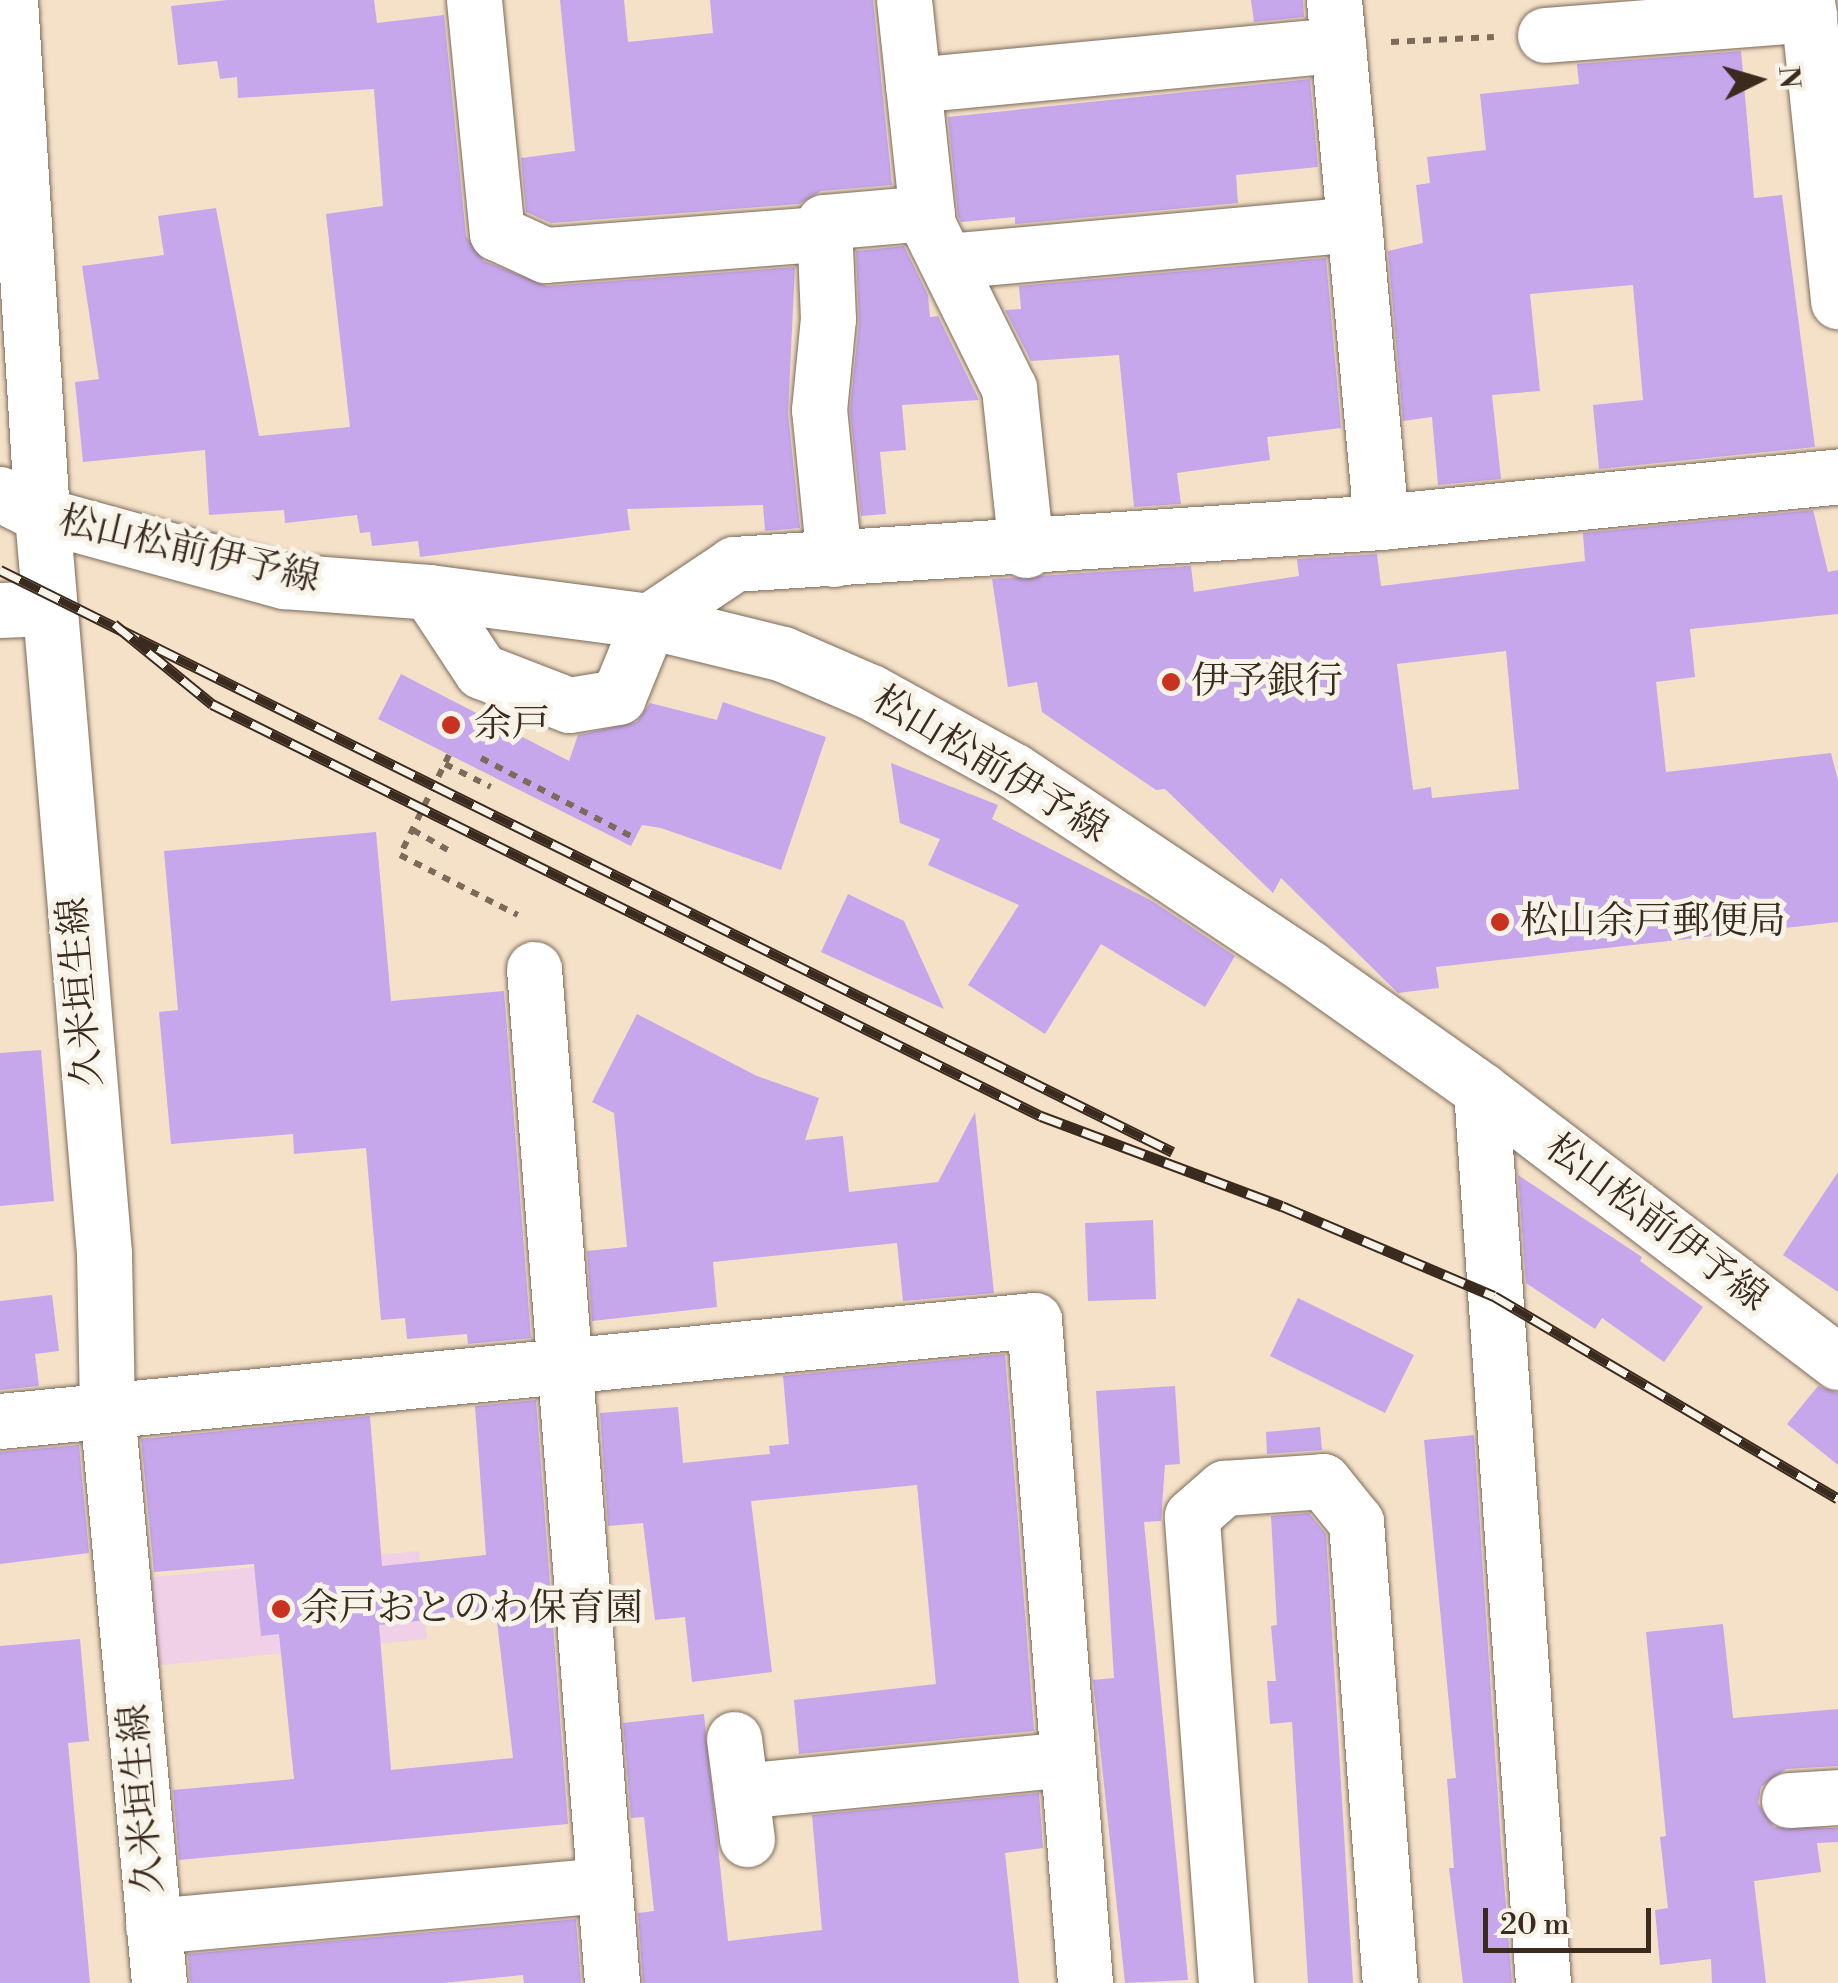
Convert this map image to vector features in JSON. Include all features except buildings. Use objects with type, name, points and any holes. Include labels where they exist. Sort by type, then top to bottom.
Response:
[{"type":"street","name":"久米垣生線","points":[[10,0],[24,609],[104,1253],[107,1410],[158,1983]]},
{"type":"street","points":[[474,0],[497,233],[545,255],[821,234]]},
{"type":"street","points":[[904,0],[913,86],[938,237],[1009,388],[1026,550]]},
{"type":"street","points":[[1545,35],[1808,7],[1838,301]]},
{"type":"street","points":[[913,86],[1336,23],[1382,522]]},
{"type":"street","points":[[834,559],[819,410],[828,319],[821,234],[824,222],[938,237],[1354,224]]},
{"type":"street","points":[[429,592],[481,671],[570,705],[618,696],[649,621],[734,564],[1026,550],[1382,522],[1838,476]]},
{"type":"street","name":"松山松前伊予線","points":[[21,505],[284,581],[429,592],[649,621],[783,654],[871,692],[1014,771],[1480,1090],[1838,1362]]},
{"type":"street","points":[[535,947],[562,1366],[612,1983]]},
{"type":"street","points":[[1480,1090],[1543,1983]]},
{"type":"street","points":[[0,1421],[1034,1320],[1085,1983]]},
{"type":"street","points":[[1226,1983],[1192,1516],[1224,1488],[1323,1481],[1356,1522],[1390,1983]]},
{"type":"street","points":[[740,1790],[1067,1759]]},
{"type":"street","points":[[153,1926],[604,1885]]},
{"type":"path","points":[[1336,23],[1545,35]]},
{"type":"path","points":[[449,755],[400,855],[535,947]]},
{"type":"path","points":[[481,758],[635,838]]},
{"type":"path","points":[[445,764],[491,787]]},
{"type":"path","points":[[412,830],[448,850]]},
{"type":"shaded area","name":"余戸おとのわ保育園","points":[[419,1551],[427,1639],[143,1667],[135,1579]]},
{"type":"railway","points":[[0,570],[1173,1152]]},
{"type":"railway","points":[[114,624],[212,704],[1041,1116],[1282,1206],[1494,1296],[1838,1499]]},
{"type":"place","name":"伊予銀行","points":[[1171,682]]},
{"type":"place","name":"余戸","points":[[451,725]]},
{"type":"place","name":"松山余戸郵便局","points":[[1500,922]]},
{"type":"place","name":"余戸おとのわ保育園","points":[[281,1609]]}]
